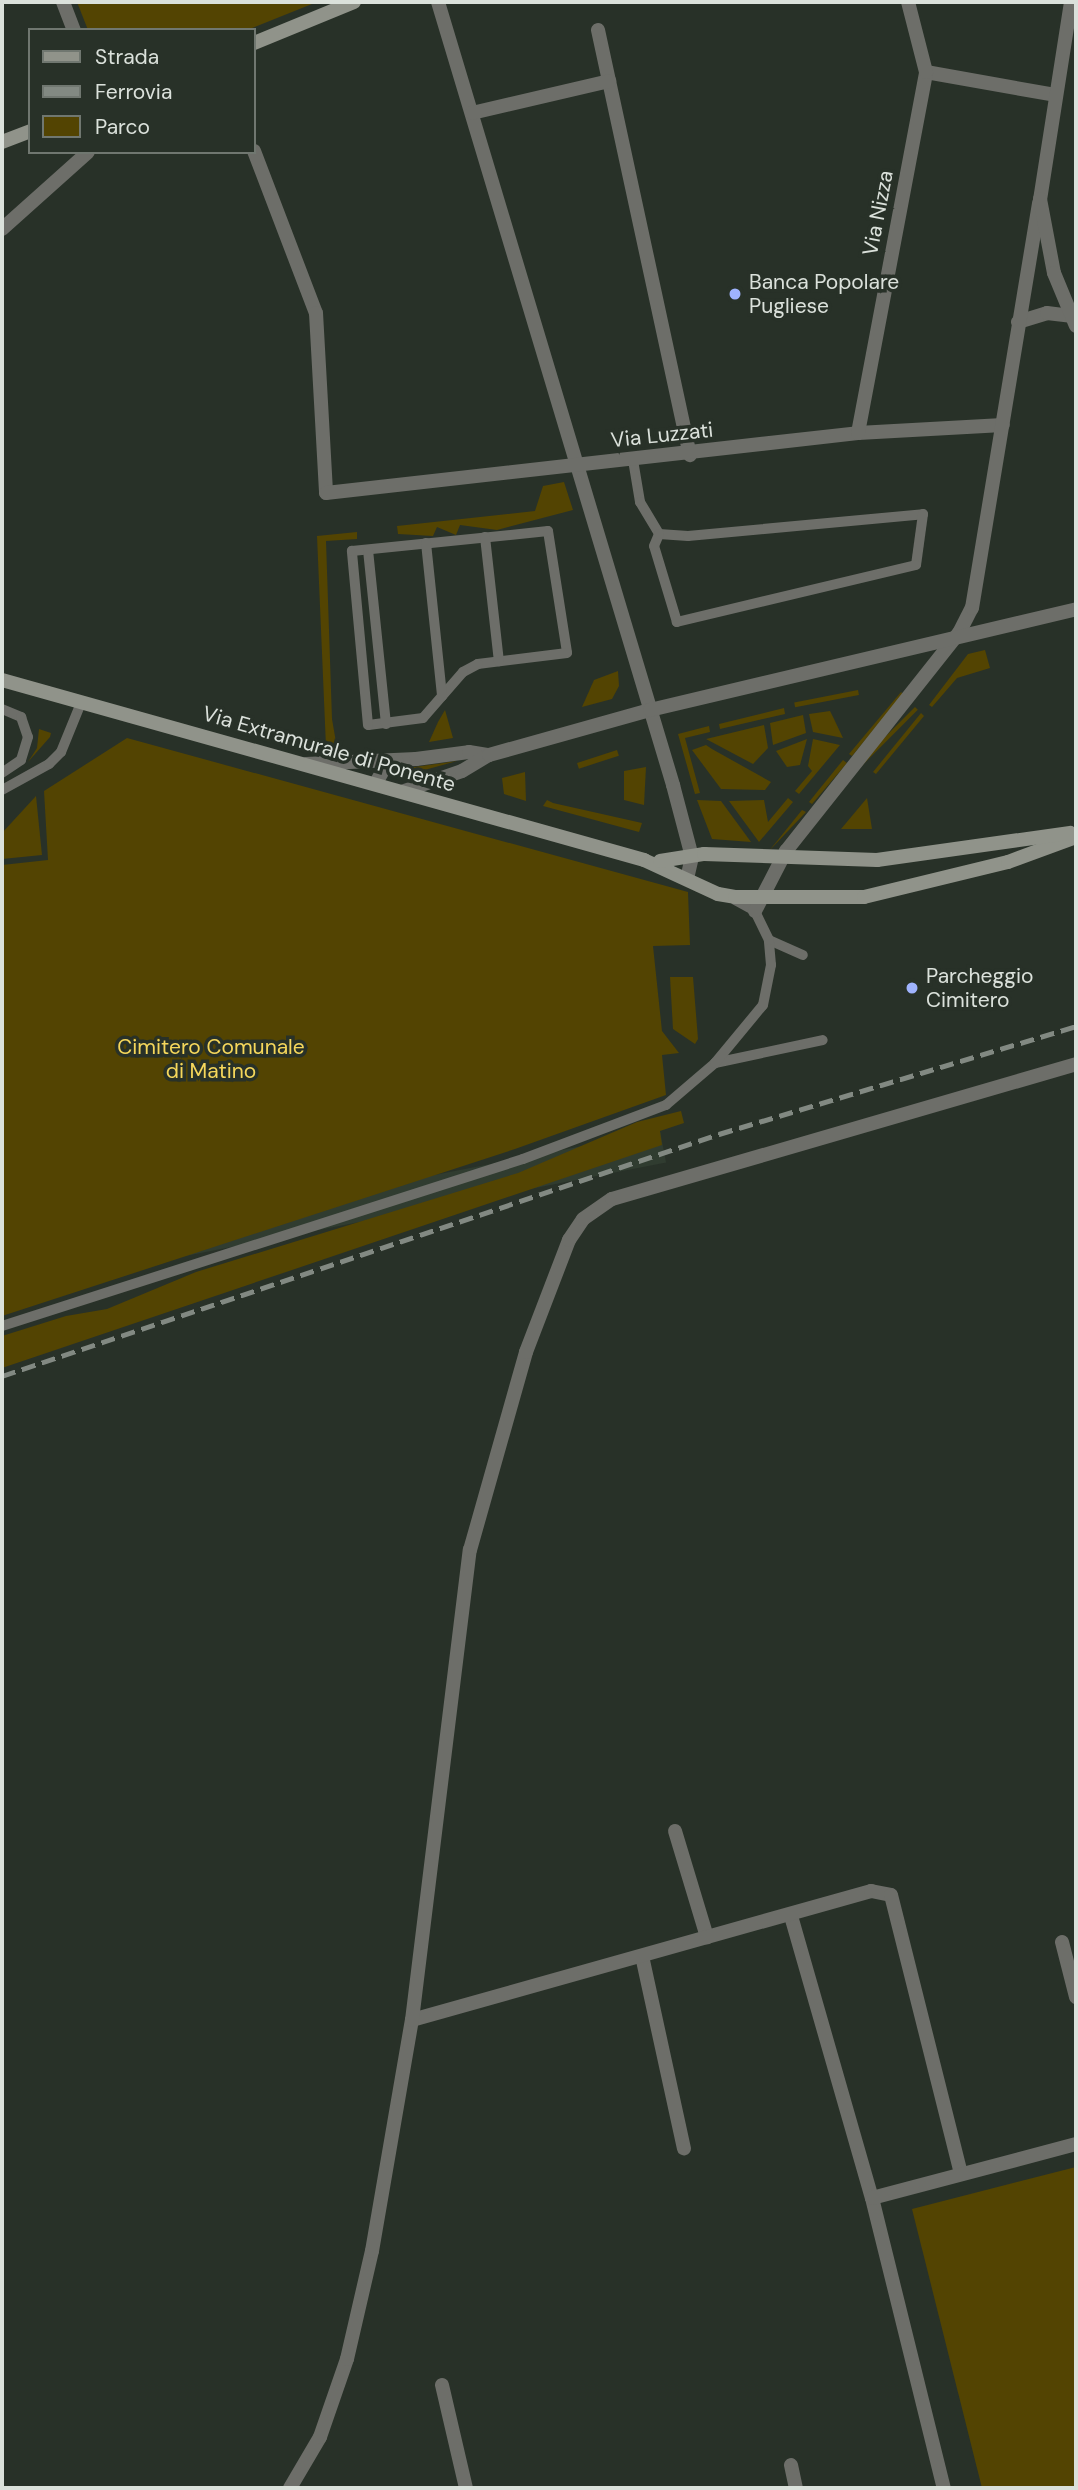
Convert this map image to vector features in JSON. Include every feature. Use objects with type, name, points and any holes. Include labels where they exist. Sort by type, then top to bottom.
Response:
[{"type":"main road","points":[[256,42],[351,2]]},
{"type":"main road","points":[[2,142],[28,132]]},
{"type":"main road","name":"Via Extramurale di Ponente","points":[[2,680],[644,860],[718,894],[863,897],[1008,862],[1076,835]]},
{"type":"main road","name":"Via Extramurale di Ponente","points":[[644,860],[674,862],[692,857],[877,860],[1076,835]]},
{"type":"street","points":[[63,2],[73,28]]},
{"type":"street","points":[[438,2],[579,464],[692,857],[687,878]]},
{"type":"street","name":"Via Nizza","points":[[858,433],[926,72],[908,2]]},
{"type":"street","points":[[755,911],[783,858],[959,634],[972,608],[1055,95],[1072,8]]},
{"type":"street","points":[[598,30],[690,455]]},
{"type":"street","points":[[926,72],[1055,95]]},
{"type":"street","points":[[472,113],[609,81]]},
{"type":"street","points":[[2,229],[86,154]]},
{"type":"street","name":"Via Luzzati","points":[[255,154],[316,313],[326,493],[579,464],[690,455],[858,433],[1003,425]]},
{"type":"street","points":[[1040,199],[1054,273],[1074,321]]},
{"type":"street","points":[[1018,322],[1047,313],[1074,321]]},
{"type":"street","points":[[404,791],[463,771],[489,755],[650,710],[959,634],[1076,609]]},
{"type":"street","points":[[306,764],[398,760],[469,752],[489,755]]},
{"type":"street","points":[[376,783],[385,767],[398,760]]},
{"type":"street","points":[[290,2488],[320,2437],[347,2359],[372,2251],[412,2020],[470,1550],[526,1352],[569,1240],[583,1219],[597,1206],[630,1193],[1076,1064]]},
{"type":"street","points":[[676,1831],[707,1937]]},
{"type":"street","points":[[412,2020],[707,1937],[792,1916],[872,1891],[891,1895],[961,2174]]},
{"type":"street","points":[[792,1916],[872,2198],[944,2488]]},
{"type":"street","points":[[1062,1942],[1076,1997]]},
{"type":"street","points":[[642,1956],[684,2148]]},
{"type":"street","points":[[872,2198],[1076,2144]]},
{"type":"street","points":[[442,2385],[466,2488]]},
{"type":"street","points":[[790,2465],[796,2488]]},
{"type":"lane","points":[[634,460],[640,502],[659,534]]},
{"type":"lane","points":[[923,513],[916,565],[677,622],[654,546],[659,534],[688,536],[923,513]]},
{"type":"lane","points":[[548,531],[567,653],[499,661],[463,672],[423,718],[368,725],[352,551],[485,537],[548,531]]},
{"type":"lane","points":[[485,537],[499,661]]},
{"type":"lane","points":[[426,543],[442,696]]},
{"type":"lane","points":[[368,550],[386,724]]},
{"type":"lane","points":[[2,790],[12,782],[49,764],[61,752],[81,702]]},
{"type":"lane","points":[[2,709],[21,717],[28,737],[21,760],[3,773],[12,782]]},
{"type":"lane","points":[[2,1326],[110,1295],[231,1250],[547,1150],[666,1105],[715,1063],[763,1005],[771,965],[769,940],[755,911],[718,894]]},
{"type":"lane","points":[[769,940],[803,955]]},
{"type":"lane","points":[[715,1063],[823,1040]]},
{"type":"shaded area","points":[[660,1131],[666,1162],[2,1292],[2,1259]]},
{"type":"green space","points":[[77,2],[317,2],[252,28],[87,28]]},
{"type":"green space","points":[[564,482],[573,510],[497,530],[460,525],[456,535],[437,527],[433,536],[398,534],[397,526],[535,511],[543,486]]},
{"type":"green space","points":[[357,532],[357,539],[326,541],[332,719],[337,748],[326,747],[317,536]]},
{"type":"green space","points":[[985,650],[990,668],[957,678],[932,707],[929,705],[968,654]]},
{"type":"green space","points":[[618,671],[619,686],[612,699],[582,707],[594,680]]},
{"type":"green space","points":[[858,690],[859,695],[795,707],[794,702]]},
{"type":"green space","points":[[901,692],[903,694],[852,756],[849,754]]},
{"type":"green space","points":[[915,707],[918,710],[820,808],[817,805]]},
{"type":"green space","points":[[784,708],[785,714],[720,729],[719,724]]},
{"type":"green space","points":[[445,710],[453,738],[429,742],[438,722]]},
{"type":"green space","points":[[830,711],[843,738],[813,732],[809,714]]},
{"type":"green space","points":[[921,713],[924,716],[876,774],[873,772]]},
{"type":"green space","points":[[803,715],[806,733],[773,745],[770,723]]},
{"type":"green space","points":[[764,725],[768,748],[753,764],[706,739]]},
{"type":"green space","points":[[709,726],[710,732],[685,738],[700,793],[695,794],[678,734]]},
{"type":"green space","points":[[39,729],[51,733],[50,737],[28,762],[37,748]]},
{"type":"green space","name":"Cimitero Comunale di Matino","points":[[127,738],[688,892],[690,945],[653,946],[662,1031],[679,1053],[662,1055],[666,1095],[515,1149],[2,1316],[2,865],[48,860],[44,791]]},
{"type":"green space","points":[[807,739],[800,765],[787,767],[776,751]]},
{"type":"green space","points":[[813,739],[840,745],[799,794],[795,791],[812,771],[808,766]]},
{"type":"green space","points":[[706,745],[771,782],[765,790],[721,789],[692,750]]},
{"type":"green space","points":[[617,750],[619,756],[579,769],[577,763]]},
{"type":"green space","points":[[843,760],[847,763],[812,804],[809,802]]},
{"type":"green space","points":[[457,761],[403,776],[401,769]]},
{"type":"green space","points":[[646,767],[644,805],[624,800],[624,771]]},
{"type":"green space","points":[[525,772],[526,801],[504,794],[502,778]]},
{"type":"green space","points":[[36,796],[42,855],[2,859],[2,833]]},
{"type":"green space","points":[[788,798],[793,802],[759,842],[729,801],[764,800],[768,822]]},
{"type":"green space","points":[[867,798],[872,829],[841,829]]},
{"type":"green space","points":[[547,800],[642,823],[639,832],[543,806]]},
{"type":"green space","points":[[697,800],[721,801],[751,842],[712,839]]},
{"type":"green space","points":[[802,810],[806,812],[769,851]]},
{"type":"green space","points":[[670,977],[693,977],[698,1039],[695,1044],[673,1029]]},
{"type":"green space","points":[[681,1111],[684,1123],[660,1131],[662,1145],[2,1368],[2,1336],[66,1316],[107,1309],[196,1272],[518,1173],[637,1122]]},
{"type":"green space","points":[[1076,2167],[1076,2488],[982,2488],[912,2209]]},
{"type":"railway","points":[[2,1376],[719,1134],[1076,1026]]},
{"type":"place","name":"Banca Popolare Pugliese","points":[[735,294]]},
{"type":"place","name":"Parcheggio Cimitero","points":[[912,988]]}]
